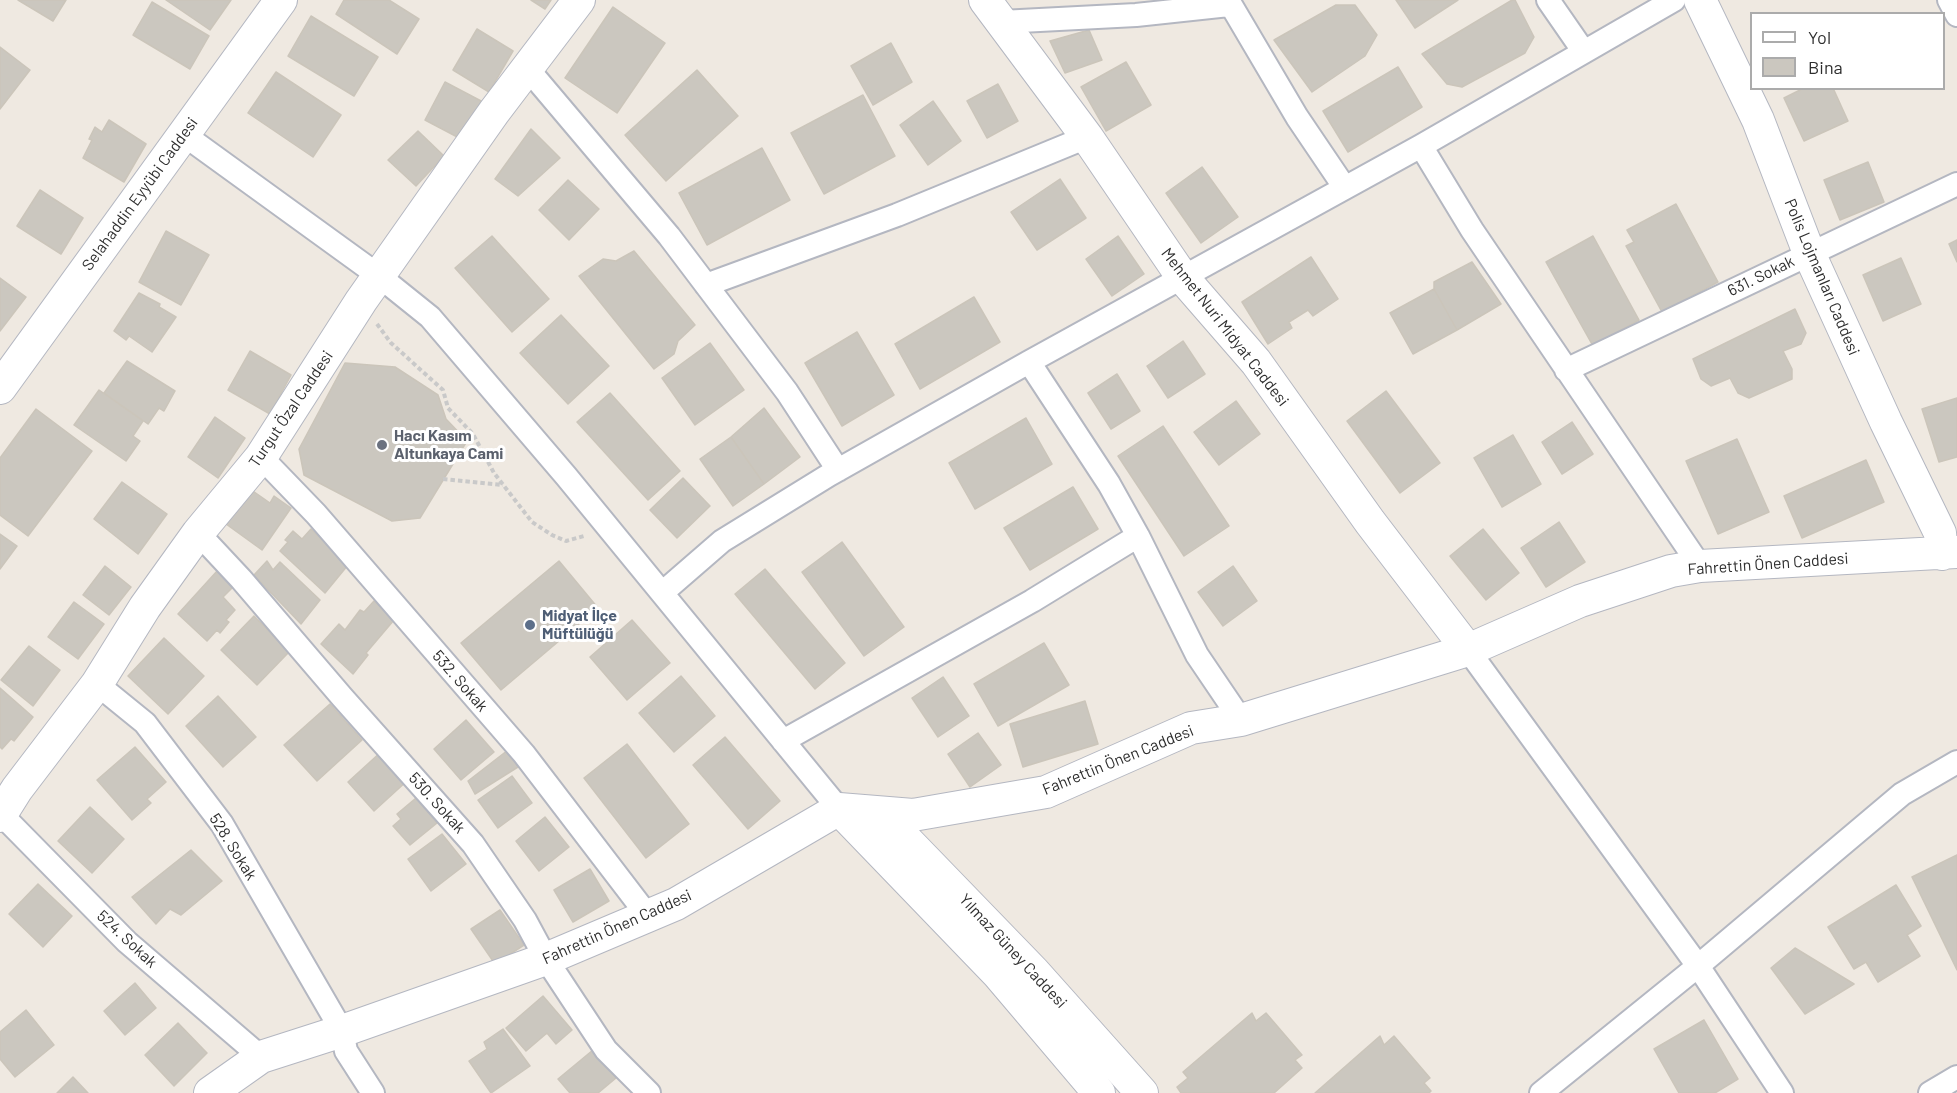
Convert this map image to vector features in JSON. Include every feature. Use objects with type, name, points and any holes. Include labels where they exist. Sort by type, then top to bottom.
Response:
[{"type":"street","name":"Selahaddin Eyyübi Caddesi","points":[[0,388],[281,0]]},
{"type":"street","name":"Turgut Özal Caddesi","points":[[1,815],[17,789],[97,684],[146,607],[198,534],[261,457],[370,288],[527,68],[579,0]]},
{"type":"street","points":[[1548,0],[1584,52]]},
{"type":"street","points":[[662,593],[722,541],[838,470],[1421,146],[1674,0]]},
{"type":"street","name":"Polis Lojmanları Caddesi","points":[[1700,0],[1758,120],[1809,253],[1949,553]]},
{"type":"street","points":[[1949,0],[1957,15]]},
{"type":"street","points":[[993,11],[1123,8],[1228,2],[1297,117],[1345,188]]},
{"type":"street","name":"Mehmet Nuri Midyat Caddesi","points":[[993,11],[1087,137],[1183,278],[1256,362],[1370,522],[1468,650]]},
{"type":"street","points":[[527,68],[669,236],[787,392],[838,470]]},
{"type":"street","points":[[183,134],[370,288],[430,317],[559,467],[839,809],[998,974],[1099,1093]]},
{"type":"street","points":[[706,285],[897,215],[1087,137]]},
{"type":"street","points":[[1421,146],[1472,230],[1700,566]]},
{"type":"street","name":"631. Sokak","points":[[1566,370],[1957,184]]},
{"type":"street","points":[[1029,362],[1109,484],[1138,536],[1197,655],[1241,720]]},
{"type":"street","name":"532. Sokak","points":[[261,457],[324,523],[524,754],[648,916]]},
{"type":"street","name":"530. Sokak","points":[[198,534],[241,579],[473,844],[525,920],[546,959],[606,1050],[649,1093]]},
{"type":"street","points":[[783,741],[1032,601],[1138,536]]},
{"type":"street","name":"Fahrettin Önen Caddesi","points":[[210,1093],[261,1057],[546,959],[676,904],[839,809],[913,815],[1046,792],[1191,728],[1241,720],[1468,650],[1580,601],[1671,571],[1700,566],[1949,553]]},
{"type":"street","points":[[1468,650],[1698,966],[1782,1093]]},
{"type":"street","name":"528. Sokak","points":[[97,684],[145,723],[222,825],[342,1031],[346,1051],[373,1093]]},
{"type":"street","points":[[1541,1093],[1698,966],[1902,794],[1957,762]]},
{"type":"street","name":"Yılmaz Güney Caddesi","points":[[880,813],[1034,972],[1142,1093]]},
{"type":"street","name":"524. Sokak","points":[[1,815],[127,942],[261,1057]]},
{"type":"street","points":[[1930,1093],[1957,1077]]},
{"type":"path","points":[[370,288],[391,343],[443,390],[448,408],[473,434],[494,473],[532,522],[566,541],[610,529]]},
{"type":"path","points":[[443,479],[504,485]]},
{"type":"building","points":[[18,0],[66,0],[53,21]]},
{"type":"building","points":[[166,0],[231,0],[210,30]]},
{"type":"building","points":[[344,0],[389,0],[419,19],[397,54],[336,14]]},
{"type":"building","points":[[531,0],[551,0],[545,9]]},
{"type":"building","points":[[1396,0],[1458,0],[1415,28]]},
{"type":"building","points":[[1515,0],[1534,37],[1525,53],[1462,87],[1447,84],[1422,54]]},
{"type":"building","points":[[152,2],[209,36],[190,69],[133,35]]},
{"type":"building","points":[[1336,5],[1355,5],[1377,35],[1365,56],[1312,92],[1274,40]]},
{"type":"building","points":[[613,7],[665,43],[617,113],[565,78]]},
{"type":"building","points":[[311,16],[378,57],[354,96],[288,56]]},
{"type":"building","points":[[477,29],[513,51],[489,92],[453,70]]},
{"type":"building","points":[[1089,30],[1102,60],[1065,73],[1050,41]]},
{"type":"building","points":[[891,43],[912,82],[873,105],[851,66]]},
{"type":"building","points":[[0,47],[30,70],[0,109]]},
{"type":"building","points":[[1126,62],[1151,105],[1106,131],[1081,87]]},
{"type":"building","points":[[1398,67],[1422,107],[1348,152],[1323,111]]},
{"type":"building","points":[[697,70],[738,116],[666,181],[625,135]]},
{"type":"building","points":[[276,72],[341,115],[313,157],[248,113]]},
{"type":"building","points":[[445,82],[483,102],[463,140],[425,120]]},
{"type":"building","points":[[998,84],[1018,121],[987,138],[967,101]]},
{"type":"building","points":[[1800,90],[1834,90],[1848,121],[1804,141],[1784,98]]},
{"type":"building","points":[[863,95],[895,156],[824,194],[791,133]]},
{"type":"building","points":[[933,101],[961,141],[928,165],[900,125]]},
{"type":"building","points":[[109,120],[146,144],[124,182],[83,158],[92,140],[89,139],[95,127],[102,132]]},
{"type":"building","points":[[531,129],[560,158],[518,196],[495,179]]},
{"type":"building","points":[[418,131],[444,156],[416,186],[388,160]]},
{"type":"building","points":[[762,148],[790,200],[707,245],[679,193]]},
{"type":"building","points":[[1868,162],[1884,202],[1840,220],[1824,180]]},
{"type":"building","points":[[1202,167],[1238,217],[1201,243],[1166,193]]},
{"type":"building","points":[[1060,179],[1086,218],[1037,250],[1011,212]]},
{"type":"building","points":[[568,180],[599,209],[569,240],[539,210]]},
{"type":"building","points":[[40,190],[83,218],[61,254],[17,226]]},
{"type":"building","points":[[1676,204],[1718,282],[1662,312],[1626,246],[1634,242],[1627,230]]},
{"type":"building","points":[[166,231],[209,255],[181,305],[139,282]]},
{"type":"building","points":[[492,236],[549,299],[512,332],[455,268]]},
{"type":"building","points":[[1118,236],[1144,274],[1112,296],[1086,259]]},
{"type":"building","points":[[1593,236],[1639,320],[1593,346],[1546,262]]},
{"type":"building","points":[[1957,240],[1957,262],[1949,244]]},
{"type":"building","points":[[634,251],[695,325],[678,341],[674,354],[654,369],[579,276],[603,259],[616,261]]},
{"type":"building","points":[[1311,257],[1338,299],[1313,316],[1308,310],[1289,322],[1292,328],[1268,344],[1242,302]]},
{"type":"building","points":[[1901,258],[1921,304],[1883,321],[1863,275]]},
{"type":"building","points":[[1472,262],[1501,304],[1457,330],[1434,289],[1434,282]]},
{"type":"building","points":[[0,278],[26,297],[0,331]]},
{"type":"building","points":[[1434,289],[1457,330],[1413,354],[1390,313]]},
{"type":"building","points":[[139,293],[160,304],[159,307],[176,317],[152,352],[129,336],[126,340],[114,331]]},
{"type":"building","points":[[974,297],[1000,342],[920,389],[895,344]]},
{"type":"building","points":[[1795,309],[1806,333],[1801,344],[1783,351],[1792,369],[1792,379],[1749,398],[1738,393],[1730,378],[1711,386],[1701,379],[1693,359]]},
{"type":"building","points":[[561,315],[609,366],[568,404],[520,353]]},
{"type":"building","points":[[857,332],[894,395],[842,426],[805,363]]},
{"type":"building","points":[[1183,341],[1205,374],[1168,398],[1147,366]]},
{"type":"building","points":[[710,343],[744,390],[695,425],[662,378]]},
{"type":"building","points":[[250,351],[291,375],[270,414],[228,390]]},
{"type":"building","points":[[127,361],[175,391],[164,411],[159,408],[148,424],[104,393]]},
{"type":"building","name":"Hacı Kasım Altunkaya Cami","points":[[345,363],[395,367],[438,395],[446,419],[467,441],[420,518],[392,521],[304,475],[299,449]]},
{"type":"building","points":[[1117,374],[1140,411],[1111,429],[1088,393]]},
{"type":"building","points":[[99,390],[143,421],[133,436],[140,441],[126,461],[74,425]]},
{"type":"building","points":[[1386,391],[1440,463],[1400,493],[1347,421]]},
{"type":"building","points":[[610,393],[680,471],[648,500],[577,422]]},
{"type":"building","points":[[1957,398],[1957,457],[1939,462],[1922,409]]},
{"type":"building","points":[[1236,401],[1260,434],[1219,465],[1194,432]]},
{"type":"building","points":[[764,408],[800,457],[764,484],[731,437]]},
{"type":"building","points":[[36,409],[92,451],[28,536],[0,515],[0,458]]},
{"type":"building","points":[[215,417],[245,438],[218,478],[188,457]]},
{"type":"building","points":[[1026,418],[1052,464],[975,509],[949,463]]},
{"type":"building","points":[[1572,422],[1593,454],[1562,474],[1542,442]]},
{"type":"building","points":[[1163,426],[1229,526],[1184,556],[1118,456]]},
{"type":"building","points":[[1513,435],[1541,484],[1502,507],[1474,458]]},
{"type":"building","points":[[731,437],[764,484],[733,506],[700,459]]},
{"type":"building","points":[[1737,439],[1769,512],[1718,534],[1686,461]]},
{"type":"building","points":[[1866,460],[1884,502],[1802,538],[1784,496]]},
{"type":"building","points":[[683,478],[710,506],[677,538],[650,510]]},
{"type":"building","points":[[122,482],[167,514],[138,554],[94,519]]},
{"type":"building","points":[[1073,487],[1098,529],[1030,570],[1004,528]]},
{"type":"building","points":[[250,489],[270,503],[274,496],[291,508],[262,550],[226,524]]},
{"type":"building","points":[[1559,522],[1585,562],[1546,587],[1521,548]]},
{"type":"building","points":[[311,529],[348,565],[325,593],[280,551],[288,542],[285,540],[293,531],[302,539]]},
{"type":"building","points":[[1483,529],[1519,573],[1486,600],[1450,556]]},
{"type":"building","points":[[0,534],[17,546],[0,569]]},
{"type":"building","points":[[842,542],[904,627],[864,656],[802,572]]},
{"type":"building","points":[[267,561],[273,570],[280,562],[320,600],[301,624],[254,575]]},
{"type":"building","name":"Midyat İlçe Müftülüğü","points":[[559,561],[598,608],[501,690],[461,643]]},
{"type":"building","points":[[105,566],[131,587],[109,615],[83,595]]},
{"type":"building","points":[[1233,566],[1257,601],[1223,626],[1198,592]]},
{"type":"building","points":[[765,569],[845,663],[815,689],[735,594]]},
{"type":"building","points":[[218,570],[233,587],[223,597],[235,610],[226,620],[229,622],[220,633],[217,630],[207,641],[178,614]]},
{"type":"building","points":[[374,601],[394,620],[366,653],[368,655],[353,674],[321,644],[339,624],[345,630],[360,610],[364,612]]},
{"type":"building","points":[[74,602],[104,624],[78,659],[48,637]]},
{"type":"building","points":[[254,616],[289,652],[257,685],[221,650]]},
{"type":"building","points":[[632,620],[670,663],[627,700],[590,657]]},
{"type":"building","points":[[164,638],[204,676],[168,714],[128,676]]},
{"type":"building","points":[[1044,643],[1069,685],[998,726],[974,684]]},
{"type":"building","points":[[29,646],[60,670],[33,706],[1,680]]},
{"type":"building","points":[[681,676],[715,716],[674,752],[639,713]]},
{"type":"building","points":[[943,677],[969,716],[938,737],[912,698]]},
{"type":"building","points":[[0,688],[33,717],[14,741],[11,739],[2,749],[0,747]]},
{"type":"building","points":[[218,696],[256,737],[223,767],[186,726]]},
{"type":"building","points":[[1085,701],[1098,744],[1023,767],[1010,724]]},
{"type":"building","points":[[330,704],[362,740],[317,781],[284,745]]},
{"type":"building","points":[[466,720],[494,752],[461,780],[434,749]]},
{"type":"building","points":[[978,733],[1001,765],[970,787],[948,754]]},
{"type":"building","points":[[725,737],[780,801],[748,829],[693,765]]},
{"type":"building","points":[[627,744],[689,824],[646,858],[584,778]]},
{"type":"building","points":[[135,747],[166,782],[147,799],[151,803],[132,820],[97,780]]},
{"type":"building","points":[[508,750],[518,767],[475,794],[468,781]]},
{"type":"building","points":[[382,751],[408,780],[374,811],[348,782]]},
{"type":"building","points":[[512,776],[532,803],[498,828],[478,800]]},
{"type":"building","points":[[416,798],[437,823],[410,845],[393,826],[401,819],[397,814]]},
{"type":"building","points":[[90,807],[124,839],[92,873],[58,841]]},
{"type":"building","points":[[545,817],[569,847],[539,871],[516,841]]},
{"type":"building","points":[[442,834],[466,864],[431,891],[408,859]]},
{"type":"building","points":[[191,850],[222,881],[181,915],[170,909],[156,924],[132,897]]},
{"type":"building","points":[[1957,855],[1957,970],[1912,877]]},
{"type":"building","points":[[590,869],[609,901],[573,922],[554,890]]},
{"type":"building","points":[[38,884],[72,916],[43,947],[9,914]]},
{"type":"building","points":[[1896,885],[1921,926],[1907,935],[1920,956],[1878,982],[1866,962],[1854,969],[1828,927]]},
{"type":"building","points":[[500,910],[524,945],[495,964],[471,929]]},
{"type":"building","points":[[1795,948],[1854,984],[1805,1014],[1771,968]]},
{"type":"building","points":[[135,983],[156,1008],[125,1035],[104,1011]]},
{"type":"building","points":[[543,996],[572,1030],[556,1044],[547,1033],[526,1051],[506,1028]]},
{"type":"building","points":[[26,1010],[54,1045],[15,1077],[0,1059],[0,1032]]},
{"type":"building","points":[[1252,1013],[1256,1021],[1266,1013],[1302,1055],[1295,1060],[1302,1068],[1274,1093],[1181,1093],[1177,1087],[1188,1078],[1183,1072]]},
{"type":"building","points":[[1704,1020],[1738,1079],[1715,1093],[1679,1093],[1654,1049]]},
{"type":"building","points":[[178,1023],[207,1053],[174,1086],[145,1055]]},
{"type":"building","points":[[503,1029],[530,1066],[491,1093],[469,1061],[487,1049],[484,1042]]},
{"type":"building","points":[[1380,1036],[1384,1045],[1394,1036],[1430,1078],[1424,1083],[1431,1091],[1429,1093],[1315,1093]]},
{"type":"building","points":[[593,1050],[616,1078],[598,1093],[570,1093],[558,1079]]},
{"type":"building","points":[[73,1077],[88,1093],[57,1093]]},
{"type":"place","name":"Hacı Kasım Altunkaya Cami","points":[[382,445]]},
{"type":"place","name":"Midyat İlçe Müftülüğü","points":[[530,625]]}]
